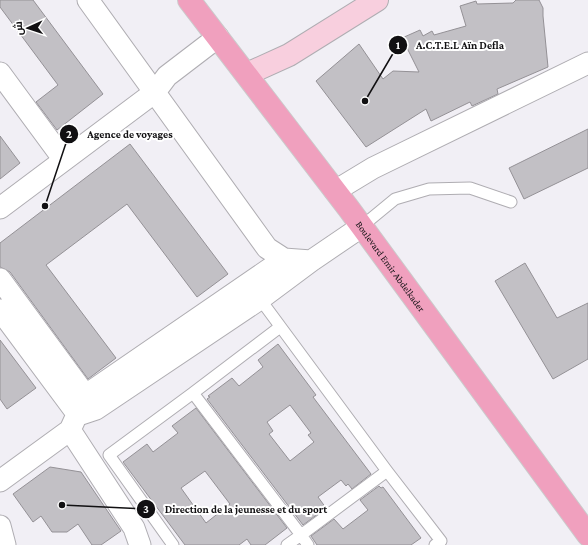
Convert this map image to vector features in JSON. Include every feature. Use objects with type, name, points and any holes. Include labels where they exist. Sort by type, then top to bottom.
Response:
[{"type":"main road","name":"Boulevard Emir Abdelkader","points":[[189,0],[247,74],[584,522]]},
{"type":"street","points":[[88,0],[267,248],[284,259],[311,261]]},
{"type":"street","points":[[247,74],[289,55],[377,0]]},
{"type":"street","points":[[0,208],[155,92],[167,76],[218,37]]},
{"type":"street","points":[[335,191],[373,168],[588,63]]},
{"type":"street","points":[[0,74],[64,160]]},
{"type":"street","points":[[82,412],[260,298],[361,227]]},
{"type":"street","points":[[0,481],[82,412],[284,259]]},
{"type":"street","points":[[0,279],[82,412],[134,528],[140,545]]},
{"type":"street","points":[[0,310],[82,412]]},
{"type":"street","points":[[0,526],[5,545]]},
{"type":"lane","points":[[361,227],[395,199],[429,189],[470,188],[511,202]]},
{"type":"lane","points":[[260,298],[387,471],[441,541],[435,545]]},
{"type":"lane","points":[[174,545],[110,455],[280,327]]},
{"type":"lane","points":[[193,393],[308,545]]},
{"type":"lane","points":[[287,545],[387,471]]},
{"type":"building","points":[[0,0],[33,0],[103,94],[57,130],[36,102],[58,85],[0,7]]},
{"type":"building","points":[[516,0],[539,0],[543,8],[548,67],[497,89],[498,94],[472,106],[470,102],[431,121],[426,109],[366,147],[316,81],[359,44],[383,79],[393,71],[419,72],[402,38],[420,30],[423,36],[432,31],[434,35],[466,26],[460,6],[476,1],[477,4],[513,3]]},
{"type":"building","points":[[588,129],[588,168],[524,199],[509,168]]},
{"type":"building","points":[[0,136],[20,163],[0,179]]},
{"type":"building","points":[[130,144],[228,274],[197,297],[127,204],[46,265],[116,358],[88,379],[10,272],[0,267],[0,243]]},
{"type":"building","points":[[525,263],[557,318],[588,303],[588,359],[553,379],[495,281]]},
{"type":"building","points":[[0,340],[36,388],[7,409],[0,399]]},
{"type":"building","points":[[278,344],[316,395],[313,397],[371,474],[352,489],[348,484],[346,486],[341,480],[318,497],[326,508],[303,525],[207,399],[210,397],[208,396],[232,378],[239,386],[263,367],[258,360]],"holes":[[[290,405],[311,433],[308,435],[314,442],[290,461],[269,434],[273,431],[267,422]]]},
{"type":"building","points":[[196,408],[287,528],[265,545],[251,545],[247,539],[239,545],[185,545],[123,462],[147,444],[153,452],[178,433],[172,426]],"holes":[[[205,471],[230,504],[206,523],[181,488]]]},
{"type":"building","points":[[50,467],[81,472],[121,531],[101,545],[92,545],[78,524],[67,532],[52,532],[41,516],[33,522],[13,494]]},
{"type":"building","points":[[379,486],[381,488],[383,487],[421,538],[411,545],[317,545],[311,536],[334,519],[343,529],[368,510],[360,500]]},
{"type":"place","name":"A.C.T.E.L Aïn Defla","points":[[365,101]]},
{"type":"place","name":"Agence de voyages","points":[[45,206]]},
{"type":"place","name":"Direction de la jeunesse et du sport","points":[[62,505]]}]
